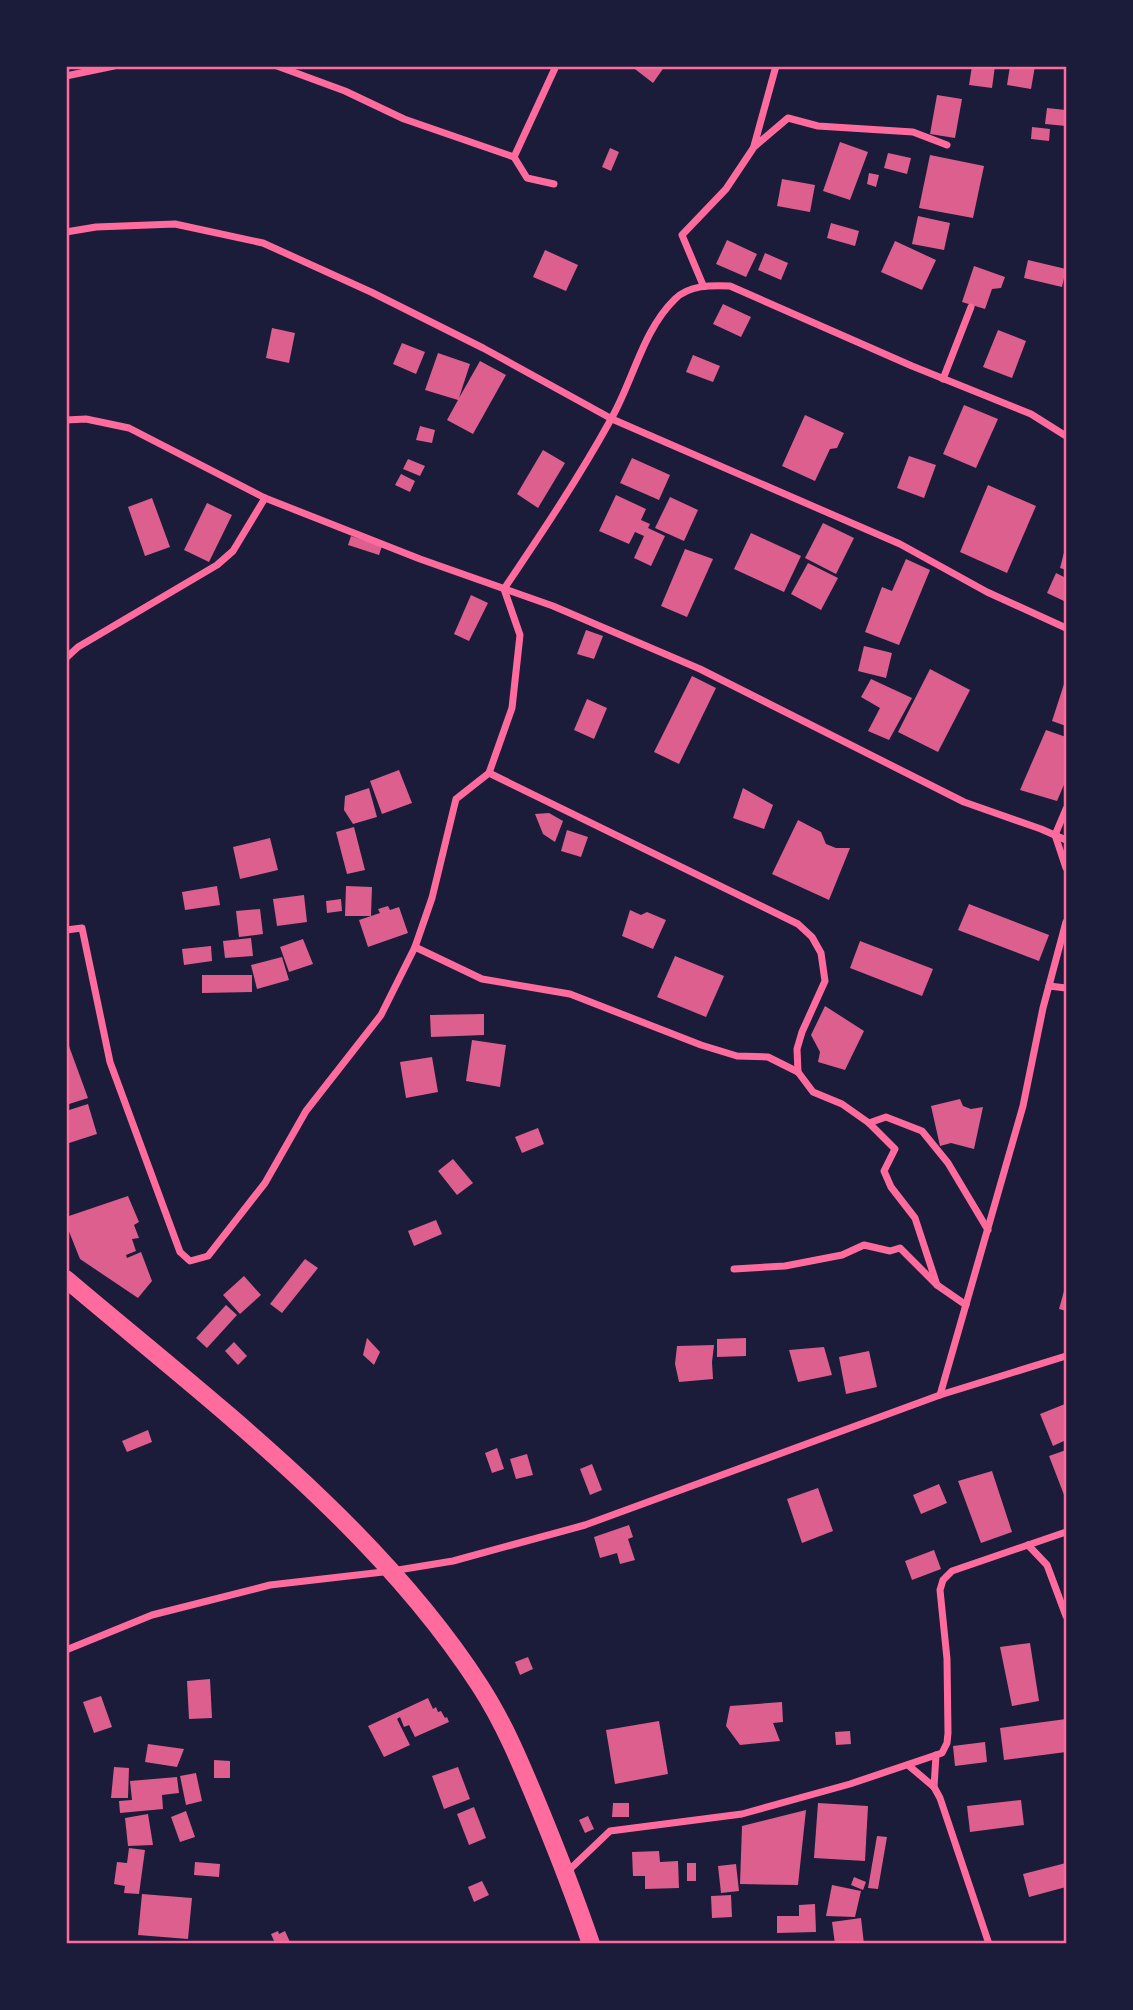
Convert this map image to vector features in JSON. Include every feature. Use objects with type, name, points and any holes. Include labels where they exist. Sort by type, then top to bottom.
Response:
[{"type":"main road","points":[[66,1279],[294,1474],[392,1571],[435,1622],[481,1687],[516,1750],[566,1872],[591,1944]]},
{"type":"street","points":[[66,76],[114,66]]},
{"type":"street","points":[[276,66],[345,91],[404,119],[514,157],[527,178],[554,184]]},
{"type":"street","points":[[514,157],[556,66]]},
{"type":"street","points":[[754,147],[776,66]]},
{"type":"street","points":[[703,285],[681,236],[726,189],[754,147],[788,118],[818,126],[913,132],[947,145]]},
{"type":"street","points":[[66,232],[96,226],[175,224],[264,243],[483,348],[612,419],[900,544],[988,592],[1066,628]]},
{"type":"street","points":[[504,589],[551,519],[612,419],[659,317],[677,296],[703,285],[730,286],[943,379],[1031,414],[1066,436]]},
{"type":"street","points":[[943,379],[971,307]]},
{"type":"street","points":[[66,421],[86,419],[129,428],[265,498],[420,559],[553,606],[700,669],[964,802],[1066,840]]},
{"type":"street","points":[[66,658],[78,648],[217,565],[233,551],[265,498]]},
{"type":"street","points":[[66,929],[82,928],[110,1062],[180,1252],[190,1261],[208,1256],[265,1183],[306,1111],[381,1015],[415,947],[432,898],[456,799],[489,773],[512,708],[520,635],[504,589]]},
{"type":"street","points":[[489,773],[798,924],[812,937],[821,953],[825,981],[802,1032],[797,1049],[798,1072]]},
{"type":"street","points":[[1066,809],[1055,835],[1066,868]]},
{"type":"street","points":[[940,1395],[1023,1106],[1066,922]]},
{"type":"street","points":[[415,947],[482,979],[570,994],[701,1045],[737,1056],[768,1057],[798,1072],[813,1092],[842,1104],[869,1123],[895,1149],[884,1171],[891,1187],[915,1218],[937,1285]]},
{"type":"street","points":[[1049,986],[1066,988]]},
{"type":"street","points":[[869,1123],[886,1117],[922,1131],[948,1163],[988,1230]]},
{"type":"street","points":[[734,1269],[785,1266],[842,1255],[864,1245],[890,1251],[900,1248],[937,1285],[966,1305]]},
{"type":"street","points":[[66,1650],[152,1615],[270,1585],[453,1561],[584,1525],[940,1395],[1066,1356]]},
{"type":"street","points":[[566,1872],[610,1831],[742,1814],[850,1784],[942,1753],[948,1733],[947,1659],[940,1590],[943,1580],[952,1571],[1066,1532]]},
{"type":"street","points":[[1028,1545],[1047,1565],[1066,1616]]},
{"type":"street","points":[[934,1787],[936,1755]]},
{"type":"street","points":[[908,1765],[934,1787],[989,1944]]},
{"type":"building","points":[[631,66],[665,66],[653,83]]},
{"type":"building","points":[[972,66],[995,66],[992,88],[969,85]]},
{"type":"building","points":[[1010,66],[1035,66],[1031,89],[1007,85]]},
{"type":"building","points":[[937,95],[962,99],[955,138],[930,134]]},
{"type":"building","points":[[1047,108],[1066,110],[1066,126],[1045,124]]},
{"type":"building","points":[[1032,127],[1050,129],[1049,141],[1031,139]]},
{"type":"building","points":[[840,142],[868,152],[850,200],[823,191]]},
{"type":"building","points":[[610,148],[619,152],[611,171],[602,167]]},
{"type":"building","points":[[888,153],[911,158],[907,174],[884,168]]},
{"type":"building","points":[[930,155],[984,166],[973,218],[919,208]]},
{"type":"building","points":[[869,173],[879,175],[876,187],[867,184]]},
{"type":"building","points":[[782,179],[815,185],[810,212],[777,206]]},
{"type":"building","points":[[918,216],[950,223],[944,250],[912,244]]},
{"type":"building","points":[[831,223],[859,231],[855,246],[827,238]]},
{"type":"building","points":[[727,240],[757,254],[746,277],[716,264]]},
{"type":"building","points":[[895,241],[936,260],[922,290],[881,272]]},
{"type":"building","points":[[545,250],[578,265],[566,291],[533,277]]},
{"type":"building","points":[[765,253],[788,263],[781,280],[758,270]]},
{"type":"building","points":[[1028,260],[1066,269],[1062,287],[1024,278]]},
{"type":"building","points":[[974,266],[1005,277],[1001,288],[992,289],[985,309],[962,302]]},
{"type":"building","points":[[723,304],[751,317],[741,337],[713,324]]},
{"type":"building","points":[[272,328],[295,333],[289,363],[266,358]]},
{"type":"building","points":[[998,330],[1026,341],[1012,378],[983,367]]},
{"type":"building","points":[[402,343],[425,352],[416,374],[393,364]]},
{"type":"building","points":[[438,353],[470,364],[459,398],[480,361],[506,375],[473,434],[447,420],[458,400],[425,390]]},
{"type":"building","points":[[693,355],[720,366],[713,382],[686,372]]},
{"type":"building","points":[[964,405],[998,419],[976,468],[943,454]]},
{"type":"building","points":[[805,415],[844,433],[837,448],[830,449],[815,481],[782,466]]},
{"type":"building","points":[[420,426],[435,430],[432,443],[416,440]]},
{"type":"building","points":[[543,450],[565,463],[538,508],[517,494]]},
{"type":"building","points":[[909,456],[936,465],[924,498],[897,488]]},
{"type":"building","points":[[632,458],[670,475],[659,500],[620,483]]},
{"type":"building","points":[[408,459],[425,466],[420,476],[403,469]]},
{"type":"building","points":[[401,474],[415,481],[410,492],[395,485]]},
{"type":"building","points":[[988,485],[1036,506],[1007,573],[960,552]]},
{"type":"building","points":[[616,495],[646,509],[641,520],[650,524],[648,528],[665,536],[651,566],[634,558],[644,536],[635,532],[629,544],[599,531]]},
{"type":"building","points":[[670,497],[698,510],[684,541],[655,528]]},
{"type":"building","points":[[152,498],[170,547],[145,556],[128,507]]},
{"type":"building","points":[[207,503],[232,515],[209,562],[184,550]]},
{"type":"building","points":[[823,523],[854,538],[836,574],[805,558]]},
{"type":"building","points":[[751,533],[801,556],[784,592],[734,569]]},
{"type":"building","points":[[351,536],[382,546],[379,555],[348,545]]},
{"type":"building","points":[[1066,545],[1066,570],[1060,568]]},
{"type":"building","points":[[685,549],[713,559],[687,617],[661,606]]},
{"type":"building","points":[[906,559],[930,570],[899,645],[865,632],[882,587],[892,591]]},
{"type":"building","points":[[808,563],[838,578],[821,610],[791,594]]},
{"type":"building","points":[[1056,573],[1066,578],[1066,602],[1047,593]]},
{"type":"building","points":[[471,595],[488,603],[469,641],[454,634]]},
{"type":"building","points":[[586,630],[603,636],[594,659],[577,654]]},
{"type":"building","points":[[864,646],[892,653],[886,678],[858,671]]},
{"type":"building","points":[[930,669],[970,690],[938,752],[898,732]]},
{"type":"building","points":[[692,676],[716,688],[679,764],[654,752]]},
{"type":"building","points":[[1066,678],[1066,726],[1052,721]]},
{"type":"building","points":[[871,679],[912,698],[889,740],[868,731],[880,708],[861,697]]},
{"type":"building","points":[[587,699],[607,708],[594,739],[574,730]]},
{"type":"building","points":[[1046,730],[1066,737],[1066,780],[1057,801],[1020,790]]},
{"type":"building","points":[[399,770],[412,803],[382,814],[370,781]]},
{"type":"building","points":[[369,788],[377,817],[353,824],[344,810],[345,796]]},
{"type":"building","points":[[743,788],[773,805],[764,829],[733,818]]},
{"type":"building","points":[[549,813],[563,821],[555,842],[543,834],[535,814]]},
{"type":"building","points":[[798,820],[821,832],[826,844],[836,848],[850,848],[829,900],[772,874]]},
{"type":"building","points":[[354,827],[365,870],[347,874],[336,832]]},
{"type":"building","points":[[567,830],[588,837],[581,857],[561,851]]},
{"type":"building","points":[[270,838],[278,870],[240,879],[233,847]]},
{"type":"building","points":[[217,886],[220,905],[185,910],[182,892]]},
{"type":"building","points":[[346,886],[372,887],[371,916],[345,916]]},
{"type":"building","points":[[304,895],[307,922],[277,926],[273,899]]},
{"type":"building","points":[[341,899],[342,911],[327,913],[326,901]]},
{"type":"building","points":[[969,904],[1049,935],[1039,961],[958,930]]},
{"type":"building","points":[[388,906],[390,910],[399,907],[408,933],[368,947],[359,920],[380,913],[378,909]]},
{"type":"building","points":[[260,909],[263,934],[239,937],[236,911]]},
{"type":"building","points":[[630,910],[641,915],[647,912],[666,920],[653,949],[622,936]]},
{"type":"building","points":[[251,938],[253,956],[225,958],[223,941]]},
{"type":"building","points":[[303,939],[313,964],[289,972],[280,947]]},
{"type":"building","points":[[860,941],[933,969],[922,996],[850,968]]},
{"type":"building","points":[[211,946],[212,961],[184,965],[182,949]]},
{"type":"building","points":[[675,956],[724,976],[706,1017],[657,997]]},
{"type":"building","points":[[282,957],[289,980],[257,989],[251,965]]},
{"type":"building","points":[[202,975],[252,975],[252,992],[202,993]]},
{"type":"building","points":[[825,1006],[864,1031],[845,1070],[818,1062],[820,1052],[811,1035]]},
{"type":"building","points":[[484,1014],[484,1035],[431,1037],[430,1015]]},
{"type":"building","points":[[66,1038],[88,1098],[66,1105]]},
{"type":"building","points":[[472,1040],[506,1045],[500,1087],[466,1081]]},
{"type":"building","points":[[432,1057],[438,1092],[406,1098],[400,1062]]},
{"type":"building","points":[[960,1099],[963,1106],[971,1109],[983,1107],[974,1149],[951,1143],[940,1146],[931,1106]]},
{"type":"building","points":[[88,1104],[97,1134],[66,1144],[66,1111]]},
{"type":"building","points":[[538,1128],[544,1144],[522,1153],[515,1137]]},
{"type":"building","points":[[453,1159],[473,1183],[457,1195],[438,1171]]},
{"type":"building","points":[[128,1196],[139,1222],[134,1225],[139,1238],[132,1239],[136,1251],[126,1255],[127,1258],[141,1252],[152,1281],[138,1298],[80,1259],[66,1224],[66,1217]]},
{"type":"building","points":[[436,1220],[442,1234],[414,1246],[408,1231]]},
{"type":"building","points":[[305,1259],[318,1268],[282,1313],[270,1304]]},
{"type":"building","points":[[244,1276],[261,1295],[240,1314],[223,1295]]},
{"type":"building","points":[[1066,1284],[1066,1311],[1059,1309]]},
{"type":"building","points":[[226,1305],[237,1315],[207,1348],[196,1338]]},
{"type":"building","points":[[367,1338],[380,1352],[374,1365],[363,1355]]},
{"type":"building","points":[[746,1338],[746,1356],[717,1357],[717,1339]]},
{"type":"building","points":[[234,1342],[247,1356],[238,1365],[225,1351]]},
{"type":"building","points":[[714,1345],[713,1379],[679,1382],[675,1364],[677,1346]]},
{"type":"building","points":[[824,1347],[832,1375],[798,1382],[789,1350]]},
{"type":"building","points":[[869,1351],[877,1387],[846,1394],[839,1357]]},
{"type":"building","points":[[1065,1404],[1066,1440],[1053,1446],[1040,1414]]},
{"type":"building","points":[[148,1430],[152,1442],[127,1452],[122,1441]]},
{"type":"building","points":[[497,1448],[504,1469],[492,1473],[485,1453]]},
{"type":"building","points":[[1066,1450],[1066,1500],[1049,1456]]},
{"type":"building","points":[[527,1454],[533,1475],[516,1479],[510,1459]]},
{"type":"building","points":[[592,1464],[602,1490],[590,1495],[580,1469]]},
{"type":"building","points":[[992,1471],[1012,1532],[981,1543],[958,1481]]},
{"type":"building","points":[[939,1484],[947,1503],[921,1514],[913,1495]]},
{"type":"building","points":[[818,1488],[833,1531],[802,1543],[787,1499]]},
{"type":"building","points":[[629,1525],[633,1537],[628,1539],[635,1560],[620,1564],[617,1553],[600,1558],[594,1537]]},
{"type":"building","points":[[934,1550],[941,1569],[912,1580],[905,1561]]},
{"type":"building","points":[[1030,1643],[1039,1701],[1012,1706],[1000,1647]]},
{"type":"building","points":[[528,1657],[533,1669],[520,1675],[515,1662]]},
{"type":"building","points":[[210,1679],[212,1718],[189,1719],[187,1681]]},
{"type":"building","points":[[101,1696],[112,1727],[94,1733],[83,1702]]},
{"type":"building","points":[[428,1698],[433,1709],[436,1707],[438,1712],[441,1711],[449,1722],[415,1737],[409,1725],[404,1727],[400,1717],[397,1719],[410,1745],[384,1757],[368,1726]]},
{"type":"building","points":[[782,1702],[783,1722],[773,1723],[780,1741],[740,1745],[726,1726],[730,1706]]},
{"type":"building","points":[[1066,1719],[1066,1752],[1004,1760],[1000,1728]]},
{"type":"building","points":[[659,1721],[668,1774],[615,1784],[606,1730]]},
{"type":"building","points":[[850,1731],[851,1744],[836,1745],[835,1732]]},
{"type":"building","points":[[985,1742],[987,1762],[955,1766],[953,1746]]},
{"type":"building","points":[[148,1744],[184,1749],[177,1767],[145,1762]]},
{"type":"building","points":[[214,1760],[230,1761],[230,1778],[214,1778]]},
{"type":"building","points":[[114,1767],[129,1768],[128,1798],[111,1798]]},
{"type":"building","points":[[458,1767],[470,1799],[444,1809],[432,1776]]},
{"type":"building","points":[[196,1773],[202,1801],[186,1805],[180,1776]]},
{"type":"building","points":[[177,1777],[179,1793],[162,1795],[163,1809],[120,1813],[119,1801],[132,1800],[130,1781]]},
{"type":"building","points":[[1021,1800],[1024,1825],[970,1832],[967,1806]]},
{"type":"building","points":[[613,1803],[629,1803],[629,1817],[612,1817]]},
{"type":"building","points":[[818,1803],[868,1806],[865,1861],[814,1858]]},
{"type":"building","points":[[474,1807],[486,1838],[469,1845],[457,1814]]},
{"type":"building","points":[[806,1810],[798,1885],[740,1884],[742,1826]]},
{"type":"building","points":[[186,1811],[195,1837],[180,1842],[171,1817]]},
{"type":"building","points":[[148,1814],[153,1845],[128,1846],[125,1818]]},
{"type":"building","points":[[588,1816],[594,1829],[585,1833],[579,1820]]},
{"type":"building","points":[[877,1836],[887,1837],[878,1889],[868,1888]]},
{"type":"building","points":[[129,1848],[145,1850],[139,1894],[124,1893],[125,1886],[114,1884],[117,1862],[127,1863]]},
{"type":"building","points":[[659,1851],[660,1862],[678,1861],[679,1888],[645,1889],[645,1876],[633,1876],[632,1852]]},
{"type":"building","points":[[195,1862],[220,1864],[219,1877],[194,1875]]},
{"type":"building","points":[[687,1863],[696,1863],[696,1881],[687,1881]]},
{"type":"building","points":[[1066,1863],[1066,1887],[1029,1897],[1023,1874]]},
{"type":"building","points":[[736,1864],[739,1891],[721,1893],[718,1866]]},
{"type":"building","points":[[854,1877],[866,1882],[863,1890],[851,1885]]},
{"type":"building","points":[[482,1881],[489,1895],[474,1902],[468,1887]]},
{"type":"building","points":[[832,1885],[861,1891],[855,1917],[826,1916]]},
{"type":"building","points":[[142,1894],[192,1898],[188,1939],[138,1935]]},
{"type":"building","points":[[731,1895],[732,1917],[712,1918],[711,1896]]},
{"type":"building","points":[[815,1904],[816,1932],[777,1933],[777,1916],[799,1916],[799,1905]]},
{"type":"building","points":[[861,1918],[864,1944],[835,1944],[832,1922]]},
{"type":"building","points":[[278,1931],[279,1934],[285,1931],[290,1942],[268,1944],[274,1941],[271,1934]]}]
